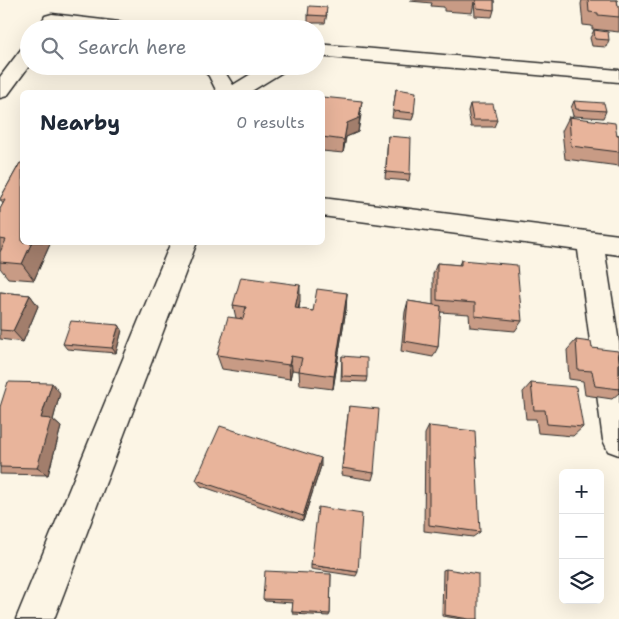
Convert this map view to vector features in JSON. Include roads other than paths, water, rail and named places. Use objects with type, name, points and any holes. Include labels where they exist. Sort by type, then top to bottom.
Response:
[{"type":"street","points":[[53,18],[67,20]]},
{"type":"street","points":[[325,51],[619,76]]},
{"type":"street","points":[[0,91],[20,64]]},
{"type":"street","points":[[218,75],[226,90]]},
{"type":"street","points":[[239,90],[264,75]]},
{"type":"street","points":[[325,207],[619,245]]},
{"type":"street","points":[[590,242],[619,440]]},
{"type":"street","points":[[35,619],[183,245]]}]
